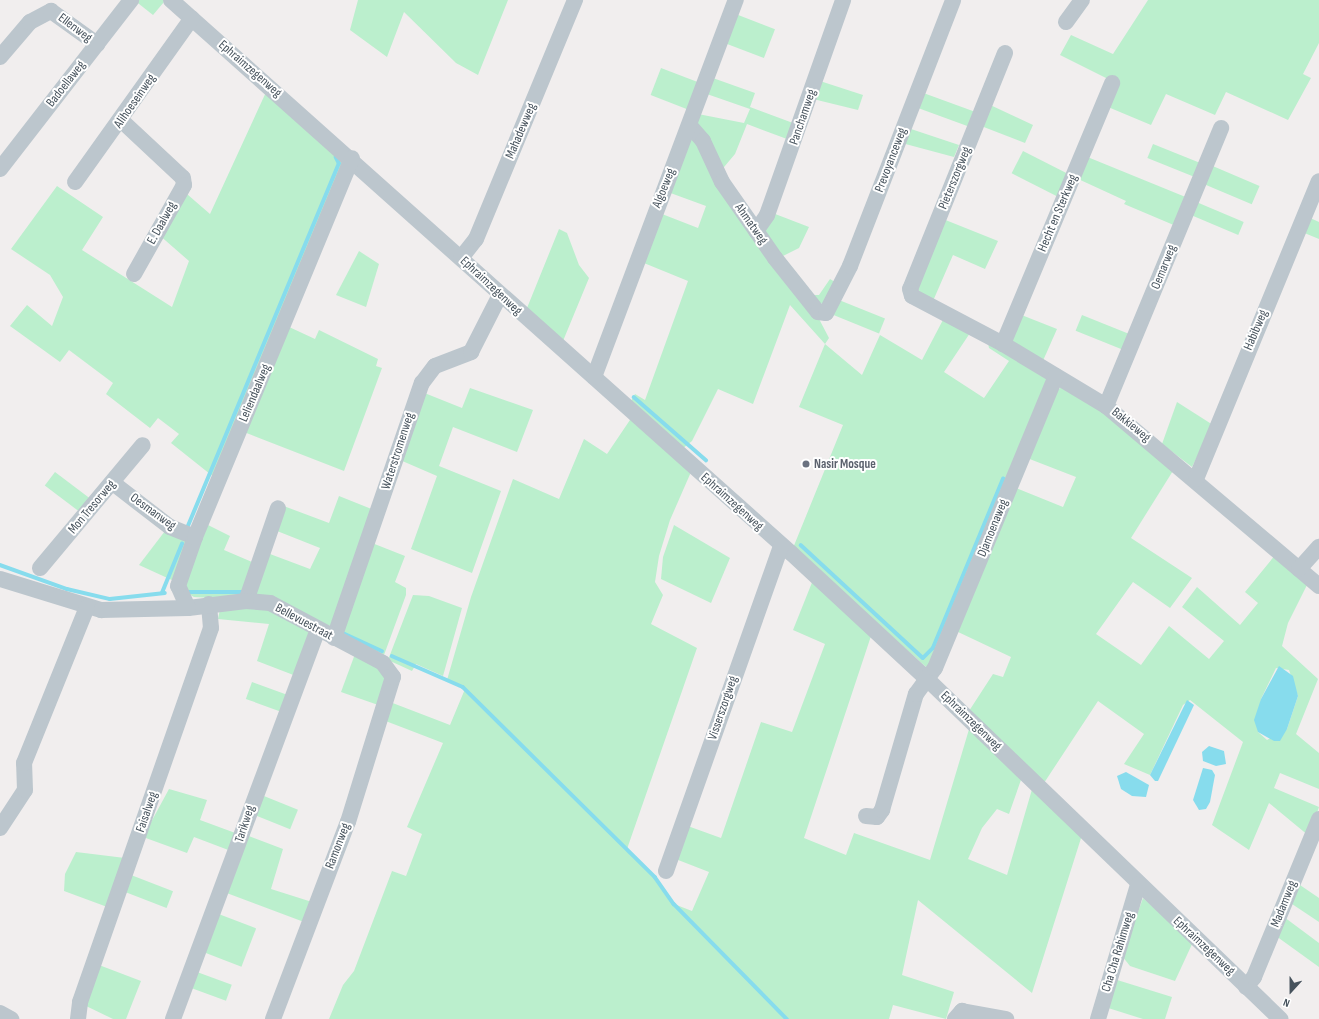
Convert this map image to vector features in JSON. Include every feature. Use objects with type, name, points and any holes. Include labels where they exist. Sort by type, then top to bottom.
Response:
[{"type":"street","name":"Badoellaweg","points":[[0,169],[131,0]]},
{"type":"street","name":"Ephraimzegenweg","points":[[171,0],[352,158],[500,295],[594,377],[926,678],[1138,885],[1280,1019]]},
{"type":"street","name":"Mahadewweg","points":[[461,258],[476,239],[575,0]]},
{"type":"street","name":"Algoeweg","points":[[594,377],[690,126],[736,0]]},
{"type":"street","name":"Panchamweg","points":[[756,231],[768,215],[843,0]]},
{"type":"street","name":"Prevoyanceweg","points":[[822,314],[830,310],[850,266],[953,0]]},
{"type":"street","points":[[1066,22],[1082,0]]},
{"type":"street","name":"Ellenweg","points":[[0,57],[33,20],[50,11],[97,44]]},
{"type":"street","name":"Alihoeseinweg","points":[[75,182],[122,121],[192,18]]},
{"type":"street","name":"Pieterszorgweg","points":[[918,299],[910,289],[1005,53]]},
{"type":"street","name":"Hecht en Sterkweg","points":[[1003,344],[1112,83]]},
{"type":"street","name":"E. Daalweg","points":[[122,121],[180,173],[184,185],[134,274]]},
{"type":"street","name":"Ahmatweg","points":[[690,126],[703,141],[722,182],[756,231],[792,282],[822,314]]},
{"type":"street","name":"Oemarweg","points":[[1106,406],[1221,128]]},
{"type":"street","name":"Leliendaalweg","points":[[188,608],[178,586],[194,537],[352,158]]},
{"type":"street","name":"Habibweg","points":[[1196,479],[1319,181]]},
{"type":"street","name":"Waterstromenweg","points":[[334,638],[422,382],[435,366],[471,352],[500,295]]},
{"type":"street","name":"Bakkieweg","points":[[918,299],[1003,344],[1106,406],[1196,479],[1319,586]]},
{"type":"street","name":"Djamoenaweg","points":[[866,816],[877,817],[882,810],[916,694],[926,678],[935,668],[1056,376]]},
{"type":"street","name":"Mon Tresorweg","points":[[40,568],[113,483],[143,445]]},
{"type":"street","name":"Oesmanweg","points":[[113,483],[170,526],[194,537]]},
{"type":"street","points":[[246,601],[278,508]]},
{"type":"street","name":"Visserszorgweg","points":[[666,871],[781,546]]},
{"type":"street","points":[[1299,569],[1319,547]]},
{"type":"street","points":[[0,580],[101,610],[188,608],[209,604]]},
{"type":"street","name":"Bellevuestraat","points":[[209,604],[246,601],[270,603],[318,630],[383,663],[391,671]]},
{"type":"street","name":"Faisalweg","points":[[78,1019],[80,1002],[211,628],[209,604]]},
{"type":"street","points":[[0,828],[26,790],[24,763],[86,606]]},
{"type":"street","name":"Tarikweg","points":[[173,1019],[318,630]]},
{"type":"street","name":"Ramonweg","points":[[273,1019],[348,822],[393,683],[391,671]]},
{"type":"street","name":"Madamweg","points":[[1246,987],[1254,977],[1319,819]]},
{"type":"street","name":"Cha Cha Rahimweg","points":[[1098,1019],[1138,885]]},
{"type":"street","points":[[955,1019],[962,1011],[1006,1019]]},
{"type":"street","points":[[0,1013],[11,1019]]},
{"type":"green space","points":[[134,0],[163,0],[164,2],[153,15]]},
{"type":"green space","points":[[358,0],[508,0],[478,75],[456,63],[404,12],[387,57],[350,30]]},
{"type":"green space","points":[[1148,0],[1319,0],[1319,43],[1303,74],[1311,78],[1288,120],[1226,92],[1215,115],[1166,94],[1151,125],[1108,107],[1118,84],[1060,55],[1071,35],[1113,54]]},
{"type":"green space","points":[[733,13],[775,29],[764,58],[722,42]]},
{"type":"green space","points":[[661,68],[700,83],[690,110],[651,95]]},
{"type":"green space","points":[[710,77],[755,93],[750,107],[793,123],[787,139],[747,124],[735,154],[719,173],[696,127],[698,114],[744,123],[750,109],[704,93]]},
{"type":"green space","points":[[820,81],[863,95],[858,110],[813,99]]},
{"type":"green space","points":[[267,90],[343,162],[215,478],[171,443],[179,434],[158,418],[150,428],[106,394],[113,383],[69,350],[60,362],[10,326],[27,305],[52,326],[63,297],[50,275],[11,249],[57,186],[103,217],[82,250],[172,307],[189,261],[158,234],[180,188],[210,214]]},
{"type":"green space","points":[[918,91],[973,111],[968,126],[913,106]]},
{"type":"green space","points":[[986,103],[1033,125],[1025,143],[976,124]]},
{"type":"green space","points":[[905,127],[959,145],[954,157],[898,142]]},
{"type":"green space","points":[[691,137],[818,317],[829,338],[825,344],[790,305],[753,404],[718,389],[692,441],[682,449],[631,401],[635,394],[645,400],[688,281],[639,261],[662,214],[698,228],[706,206],[665,191]]},
{"type":"green space","points":[[1153,144],[1202,164],[1197,178],[1147,158]]},
{"type":"green space","points":[[1023,151],[1070,175],[1059,197],[1012,173]]},
{"type":"green space","points":[[1085,156],[1188,198],[1176,226],[1124,204],[1126,201],[1076,178]]},
{"type":"green space","points":[[1208,164],[1260,186],[1252,204],[1200,182]]},
{"type":"green space","points":[[1194,201],[1244,222],[1238,235],[1189,214]]},
{"type":"green space","points":[[770,212],[809,227],[799,248],[783,256],[814,295],[819,295],[830,279],[835,282],[825,303],[813,305],[761,224]]},
{"type":"green space","points":[[938,217],[998,241],[985,269],[953,255],[933,301],[923,296],[917,288]]},
{"type":"green space","points":[[1308,217],[1319,222],[1319,239],[1302,232]]},
{"type":"green space","points":[[559,229],[567,233],[579,265],[589,278],[563,341],[527,308]]},
{"type":"green space","points":[[359,251],[379,264],[366,307],[336,295]]},
{"type":"green space","points":[[834,298],[885,319],[879,333],[828,313]]},
{"type":"green space","points":[[1019,314],[1057,329],[1042,363],[1011,344]]},
{"type":"green space","points":[[1082,315],[1131,335],[1125,351],[1076,331]]},
{"type":"green space","points":[[945,316],[972,330],[944,372],[984,398],[1009,361],[989,348],[988,343],[1047,378],[936,658],[926,667],[793,548],[843,425],[799,407],[825,344],[862,375],[880,335],[922,360]]},
{"type":"green space","points":[[287,326],[315,339],[319,330],[378,359],[376,366],[382,368],[344,471],[244,432]]},
{"type":"green space","points":[[1061,387],[1068,387],[1176,466],[1131,538],[1192,578],[1170,608],[1133,582],[1096,634],[1141,665],[1169,626],[1209,659],[1224,641],[1182,607],[1197,587],[1240,625],[1258,603],[1245,592],[1276,554],[1308,583],[1288,623],[1282,646],[1318,679],[1296,734],[1319,753],[1319,789],[1280,773],[1274,788],[1319,807],[1309,836],[1269,803],[1249,850],[1212,825],[1243,742],[1190,700],[1183,705],[1150,775],[1124,764],[1144,734],[1098,701],[1044,783],[969,711],[993,674],[1003,677],[1011,657],[956,631],[1016,488],[1063,507],[1076,477],[1027,458],[1051,397]],"holes":[[[1276,668],[1289,670],[1298,696],[1287,729],[1267,740],[1258,732],[1261,699]]]},
{"type":"green space","points":[[470,388],[533,410],[517,452],[453,427],[439,466],[501,491],[472,573],[411,549],[437,476],[400,460],[422,392],[462,408]]},
{"type":"green space","points":[[1177,402],[1213,425],[1192,467],[1162,444]]},
{"type":"green space","points":[[632,417],[691,472],[670,520],[659,556],[655,582],[663,595],[651,624],[697,648],[627,849],[655,877],[674,904],[692,911],[709,872],[673,858],[685,825],[721,838],[761,722],[792,732],[825,644],[793,630],[813,580],[872,633],[804,838],[846,855],[854,833],[930,860],[970,726],[1022,777],[1009,814],[997,809],[982,828],[968,859],[1007,875],[1033,786],[1082,835],[1032,993],[918,900],[902,975],[954,992],[946,1019],[893,1005],[889,1019],[329,1019],[343,985],[354,971],[392,871],[406,876],[422,834],[407,827],[443,743],[383,720],[390,702],[450,725],[465,689],[447,680],[471,597],[513,479],[559,499],[584,439],[607,454]]},
{"type":"green space","points":[[55,472],[93,501],[83,514],[45,486]]},
{"type":"green space","points":[[339,496],[374,510],[333,627],[253,597],[262,551],[310,569],[320,548],[272,529],[281,505],[329,523]]},
{"type":"green space","points":[[208,525],[230,536],[224,550],[252,562],[244,594],[231,599],[194,597],[187,593],[186,572]]},
{"type":"green space","points":[[674,525],[730,558],[711,603],[661,579],[663,557]]},
{"type":"green space","points":[[165,531],[186,539],[174,581],[139,565]]},
{"type":"green space","points":[[372,543],[405,556],[395,582],[406,588],[406,595],[384,655],[345,637],[343,630]]},
{"type":"green space","points":[[413,595],[429,596],[462,608],[443,676],[416,664],[412,671],[388,660]]},
{"type":"green space","points":[[266,607],[309,632],[296,676],[257,661],[269,624],[218,619],[220,609]]},
{"type":"green space","points":[[355,654],[386,673],[381,706],[341,692]]},
{"type":"green space","points":[[252,682],[288,695],[282,712],[246,699]]},
{"type":"green space","points":[[169,789],[207,800],[200,820],[238,834],[231,851],[194,837],[187,853],[143,837]]},
{"type":"green space","points":[[259,794],[298,810],[290,829],[251,813]]},
{"type":"green space","points":[[246,835],[283,849],[271,889],[312,902],[304,922],[224,892]]},
{"type":"green space","points":[[76,852],[125,858],[110,908],[64,891],[65,874]]},
{"type":"green space","points":[[131,875],[173,891],[167,908],[125,892]]},
{"type":"green space","points":[[1297,883],[1319,898],[1319,922],[1289,902]]},
{"type":"green space","points":[[1143,898],[1193,942],[1175,981],[1130,966],[1122,956]]},
{"type":"green space","points":[[216,913],[256,928],[241,967],[201,951]]},
{"type":"green space","points":[[1284,917],[1319,943],[1319,967],[1276,936]]},
{"type":"green space","points":[[99,965],[141,981],[126,1019],[113,1019],[84,1005]]},
{"type":"green space","points":[[197,972],[232,985],[226,1001],[191,988]]},
{"type":"green space","points":[[1114,979],[1172,997],[1165,1019],[1143,1019],[1105,1007]]},
{"type":"water","points":[[1279,666],[1293,676],[1298,696],[1287,729],[1280,741],[1274,741],[1258,732],[1254,720],[1261,699]]},
{"type":"water","points":[[1187,700],[1194,705],[1158,781],[1155,781],[1150,775]]},
{"type":"water","points":[[1209,746],[1224,751],[1226,764],[1216,766],[1203,761],[1202,752]]},
{"type":"water","points":[[1203,768],[1212,770],[1215,775],[1210,802],[1206,809],[1199,810],[1193,800]]},
{"type":"water","points":[[1126,772],[1149,785],[1146,797],[1132,796],[1121,789],[1117,776]]},
{"type":"waterway","points":[[188,526],[339,164],[336,158]]},
{"type":"waterway","points":[[634,397],[706,460]]},
{"type":"waterway","points":[[801,545],[923,658],[933,648],[1003,479]]},
{"type":"waterway","points":[[162,593],[182,544]]},
{"type":"waterway","points":[[0,565],[67,589],[110,599],[165,593]]},
{"type":"waterway","points":[[185,592],[242,592]]},
{"type":"waterway","points":[[343,633],[382,651]]},
{"type":"waterway","points":[[392,656],[463,687],[655,877],[674,904],[787,1019]]},
{"type":"place","name":"Nasir Mosque","points":[[806,464]]}]
